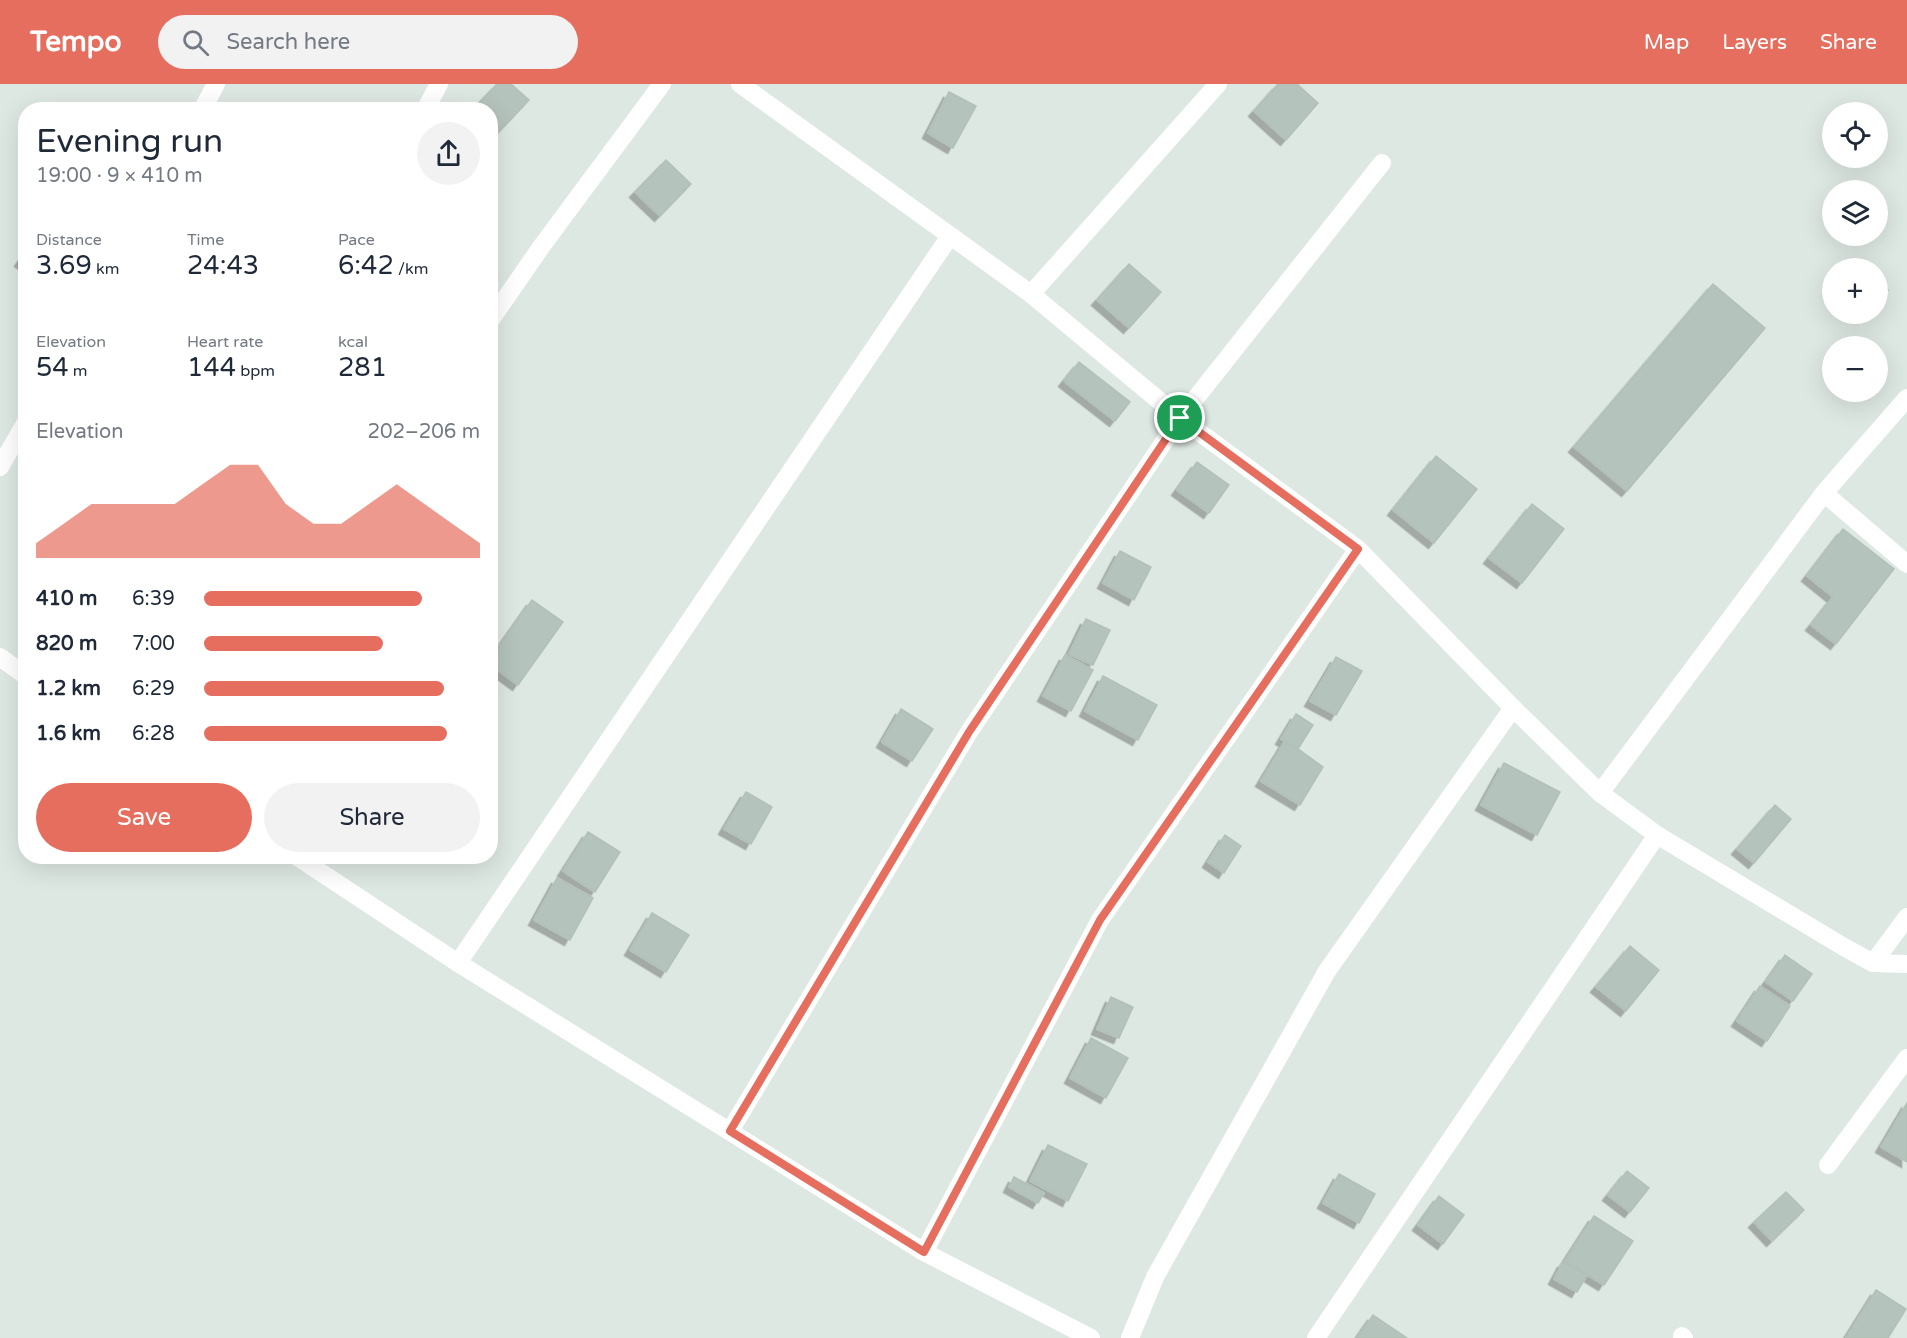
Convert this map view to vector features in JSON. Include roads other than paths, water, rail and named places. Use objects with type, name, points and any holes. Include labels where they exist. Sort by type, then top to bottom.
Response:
[{"type":"street","points":[[206,102],[216,84]]},
{"type":"street","points":[[429,102],[439,84]]},
{"type":"street","points":[[498,309],[541,247],[662,84]]},
{"type":"street","points":[[740,84],[1031,294],[1180,418],[1358,549],[1599,793],[1656,835],[1873,963],[1907,964]]},
{"type":"street","points":[[1031,294],[1218,84]]},
{"type":"street","points":[[730,1131],[969,732],[1180,418],[1383,163]]},
{"type":"street","points":[[458,963],[950,236]]},
{"type":"street","points":[[1599,793],[1824,493],[1907,398]]},
{"type":"street","points":[[0,467],[18,436]]},
{"type":"street","points":[[1824,493],[1907,564]]},
{"type":"street","points":[[924,1252],[1100,920],[1358,549]]},
{"type":"street","points":[[0,657],[18,670]]},
{"type":"street","points":[[1130,1338],[1155,1277],[1327,970],[1514,708]]},
{"type":"street","points":[[1316,1338],[1656,835]]},
{"type":"street","points":[[309,864],[458,963],[924,1252],[1091,1338]]},
{"type":"street","points":[[1873,963],[1907,916]]},
{"type":"street","points":[[1828,1165],[1907,1058]]}]
